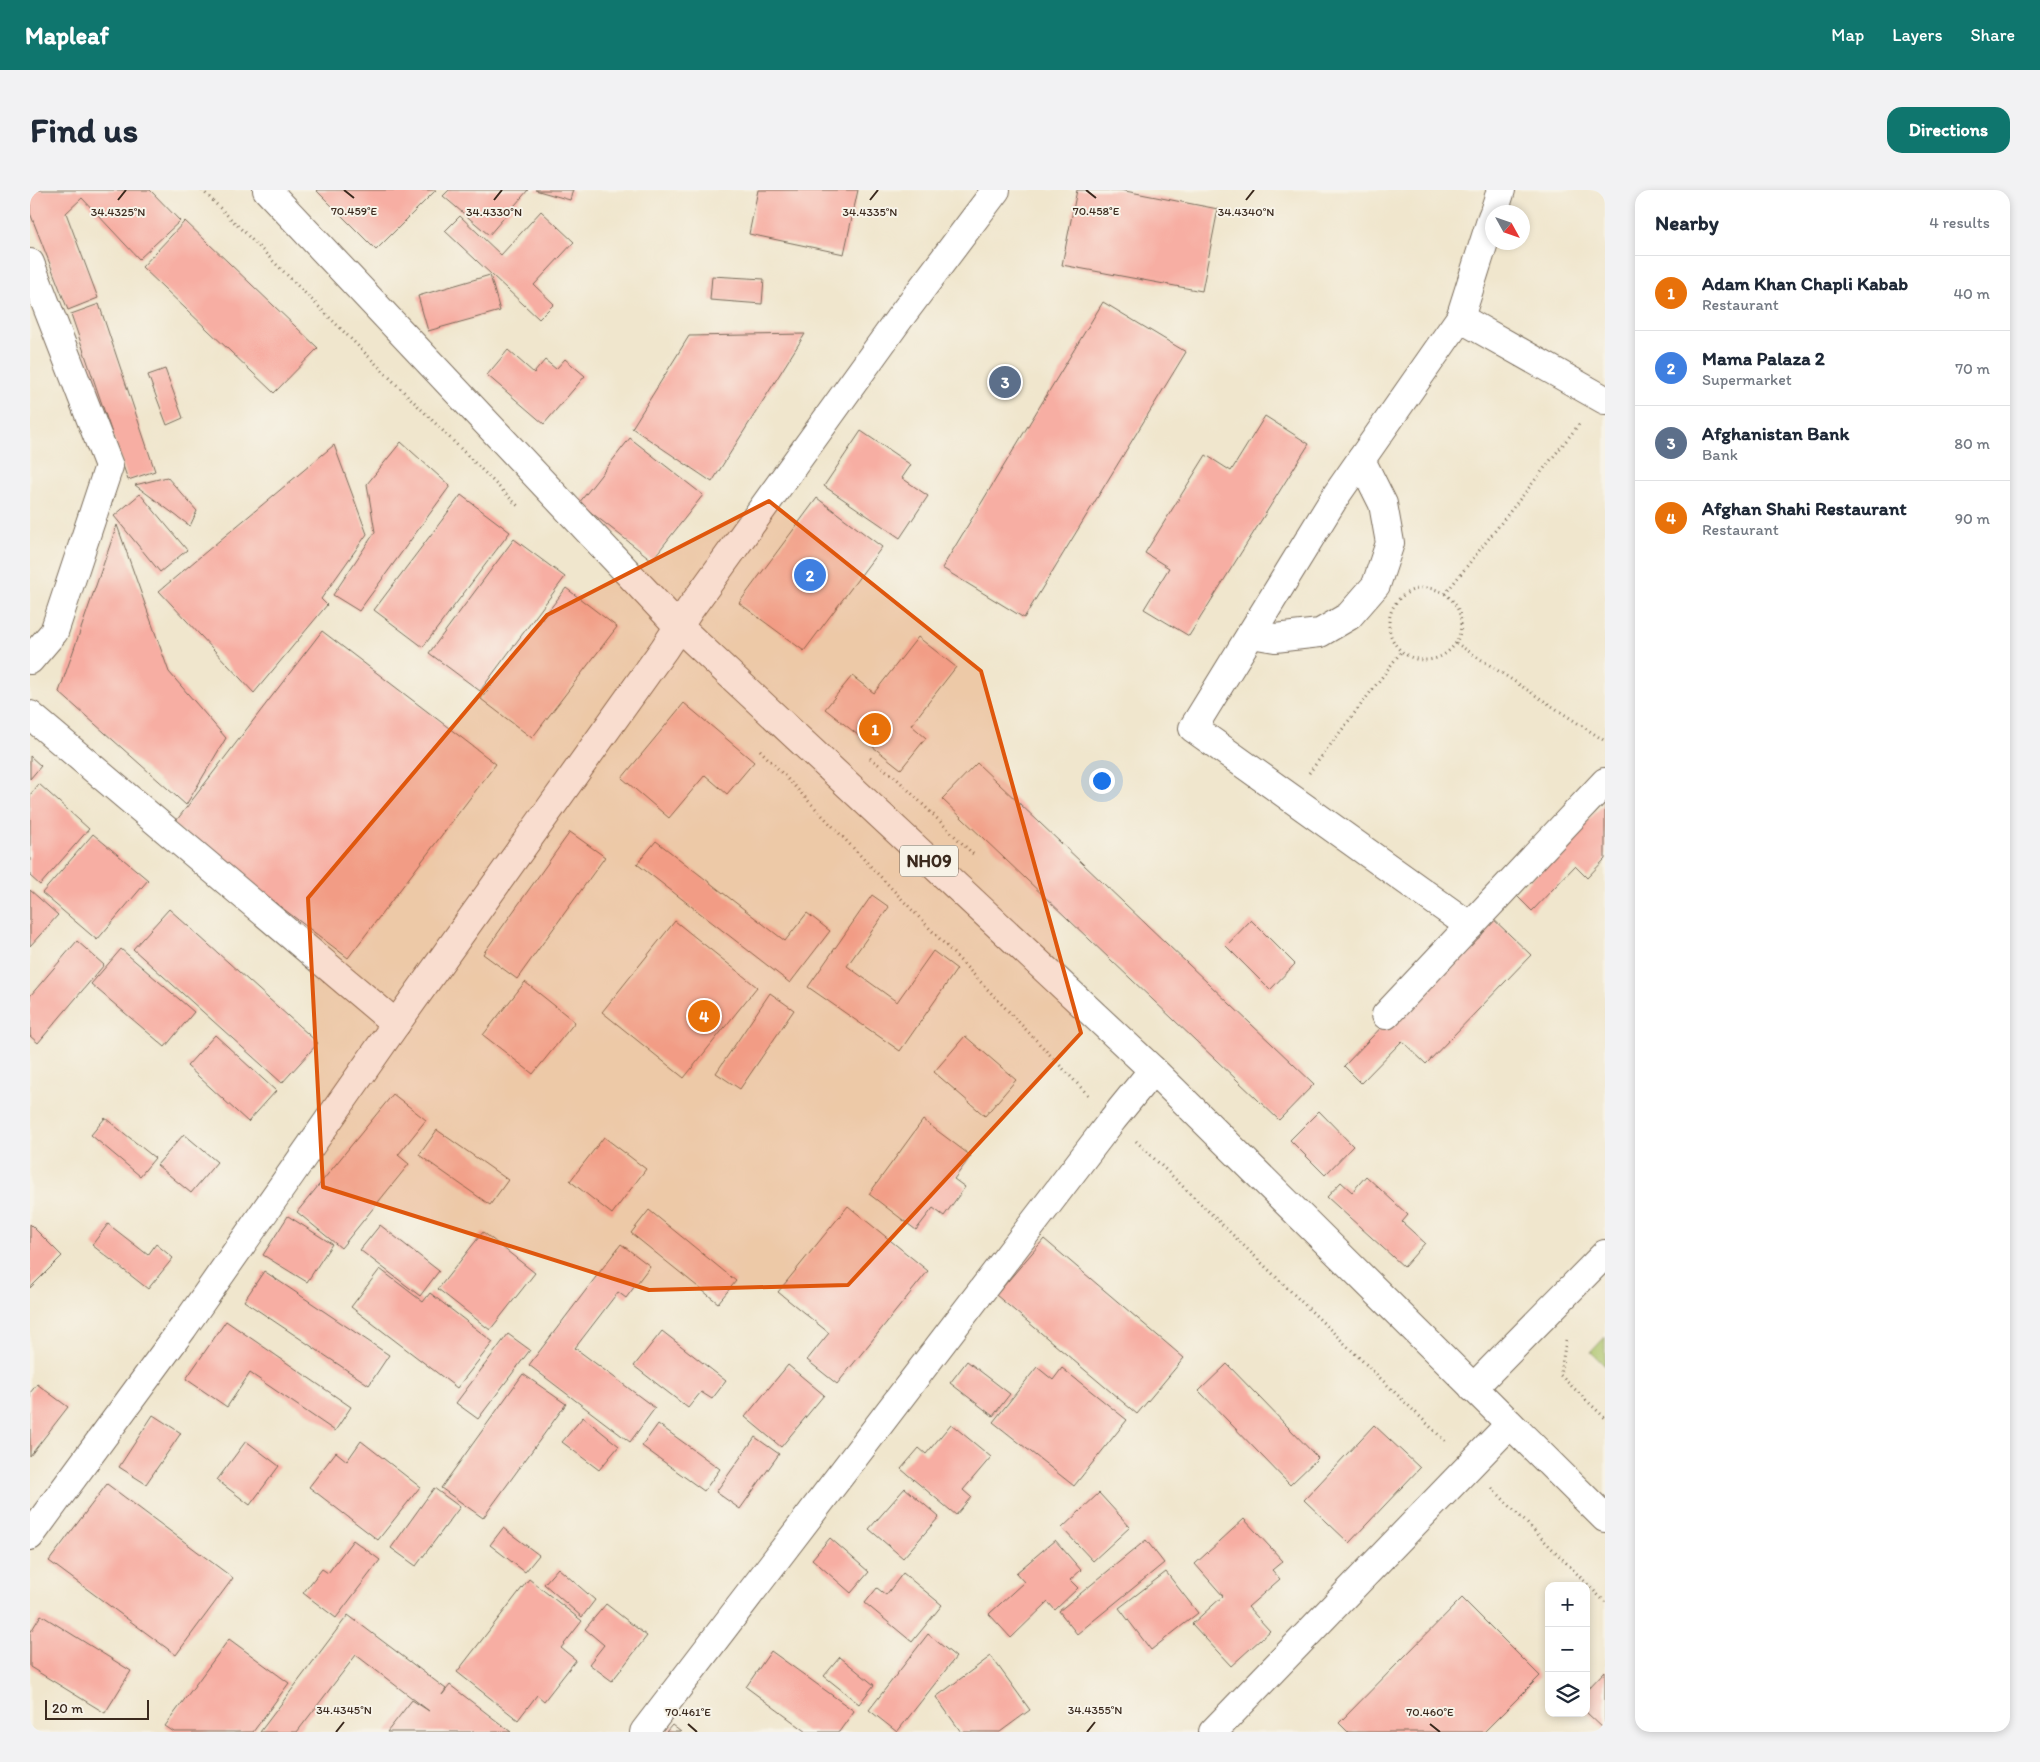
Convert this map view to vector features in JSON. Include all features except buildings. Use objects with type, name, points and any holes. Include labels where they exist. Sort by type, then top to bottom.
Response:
[{"type":"street","name":"NH09","points":[[267,190],[678,626],[1153,1070],[1605,1518]]},
{"type":"street","points":[[30,1536],[183,1328],[396,1024],[659,657],[678,626],[899,319],[996,190]]},
{"type":"street","points":[[1496,205],[1501,190]]},
{"type":"street","points":[[1470,926],[1193,728],[1337,494],[1460,318],[1485,239]]},
{"type":"street","points":[[30,262],[109,466],[54,632],[30,660]]},
{"type":"street","points":[[1460,318],[1603,398]]},
{"type":"street","points":[[1251,634],[1276,638],[1320,633],[1349,616],[1376,586],[1390,543],[1383,504],[1361,460]]},
{"type":"street","points":[[30,715],[396,1024]]},
{"type":"street","points":[[1386,1015],[1605,782]]},
{"type":"street","points":[[644,1732],[1153,1070]]},
{"type":"street","points":[[1473,1388],[1605,1254]]},
{"type":"street","points":[[1213,1732],[1510,1424]]},
{"type":"path","points":[[202,190],[518,507]]},
{"type":"path","points":[[1445,594],[1603,398]]},
{"type":"path","points":[[1425,588],[1445,594],[1456,606],[1461,622],[1456,642],[1449,651],[1440,657],[1430,660],[1410,658],[1400,652],[1393,643],[1389,633],[1388,622],[1391,611],[1404,594],[1414,590],[1425,588]]},
{"type":"path","points":[[1456,642],[1605,741]]},
{"type":"path","points":[[1290,797],[1400,652]]},
{"type":"path","points":[[760,749],[1072,1079],[1470,1465],[1605,1602]]},
{"type":"path","points":[[1566,1336],[1560,1375],[1605,1418]]},
{"type":"highlighted area","points":[[769,501],[981,671],[1081,1033],[848,1285],[649,1290],[323,1187],[308,898],[547,615]]},
{"type":"green space","points":[[1605,1337],[1605,1366],[1591,1352]]},
{"type":"place","name":"Afghanistan Bank","points":[[1005,382]]},
{"type":"place","name":"Mama Palaza 2","points":[[810,575]]},
{"type":"place","name":"Adam Khan Chapli Kabab","points":[[875,729]]},
{"type":"place","name":"Afghan Shahi Restaurant","points":[[704,1016]]}]
